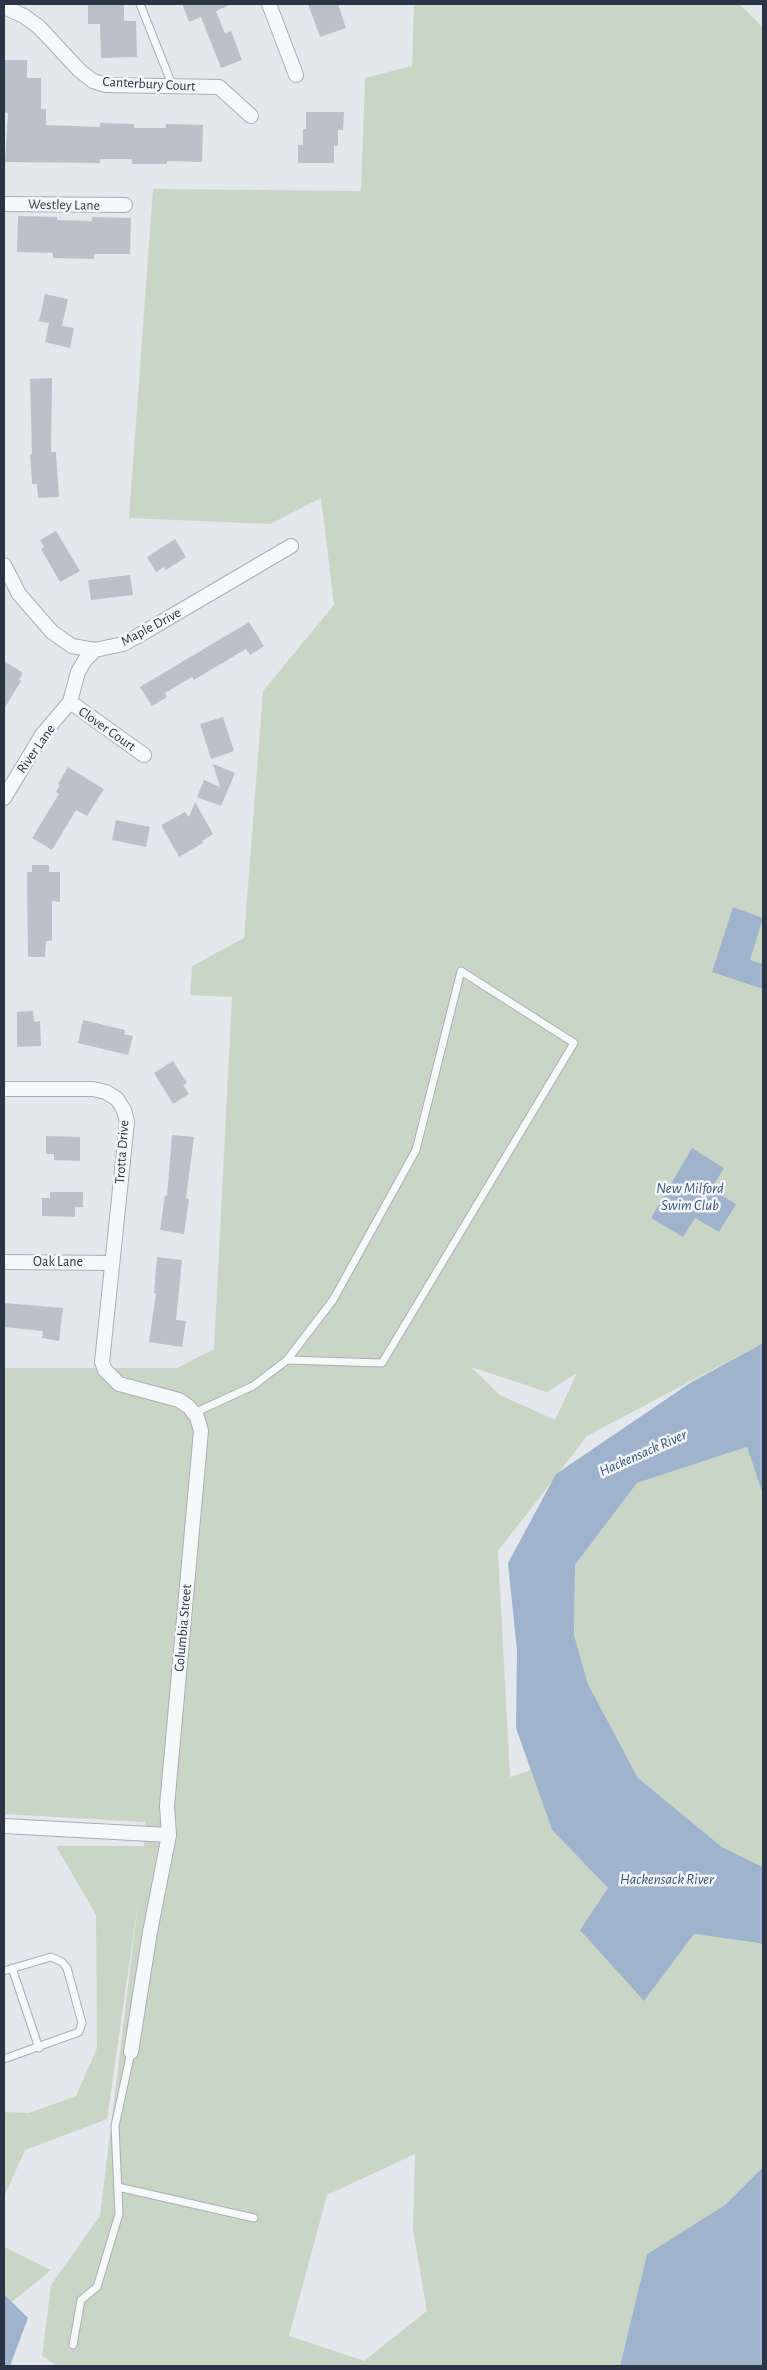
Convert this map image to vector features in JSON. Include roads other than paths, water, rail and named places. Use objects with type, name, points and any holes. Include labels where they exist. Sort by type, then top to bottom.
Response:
[{"type":"street","points":[[269,4],[296,75]]},
{"type":"street","name":"Canterbury Court","points":[[4,7],[24,16],[39,27],[80,72],[92,81],[106,85],[219,87],[251,116]]},
{"type":"street","name":"Westley Lane","points":[[4,204],[125,205]]},
{"type":"street","name":"Maple Drive","points":[[4,565],[19,594],[52,632],[72,646],[96,650],[123,644],[291,546]]},
{"type":"street","points":[[70,702],[78,672],[85,660],[96,650]]},
{"type":"street","name":"Clover Court","points":[[70,702],[144,755]]},
{"type":"street","name":"River Lane","points":[[4,798],[42,735],[70,702]]},
{"type":"street","name":"Trotta Drive","points":[[4,1090],[94,1089],[106,1092],[117,1099],[124,1110],[127,1122],[112,1262]]},
{"type":"street","name":"Oak Lane","points":[[4,1262],[112,1262]]},
{"type":"street","points":[[112,1262],[102,1353],[105,1370],[119,1384],[179,1400],[194,1414]]},
{"type":"street","name":"Columbia Street","points":[[131,2052],[150,1932],[169,1835],[167,1806],[201,1431],[194,1414]]},
{"type":"street","points":[[4,1826],[169,1835]]},
{"type":"lane","points":[[140,4],[173,87]]},
{"type":"lane","points":[[194,1414],[253,1386],[287,1360],[333,1300],[416,1150],[461,971],[574,1043],[382,1363],[287,1360]]},
{"type":"lane","points":[[4,1970],[51,1957],[62,1962],[67,1968],[82,2023],[79,2032],[39,2048],[4,2059]]},
{"type":"lane","points":[[12,1968],[39,2048]]},
{"type":"lane","points":[[73,2344],[81,2300],[97,2287],[119,2214],[115,2126],[131,2052]]},
{"type":"lane","points":[[118,2187],[254,2218]]},
{"type":"water","points":[[733,907],[763,918],[750,960],[763,964],[763,989],[712,972]]},
{"type":"water","name":"New Milford Swim Club","points":[[692,1148],[724,1168],[711,1189],[736,1204],[719,1232],[695,1218],[683,1237],[651,1218]]},
{"type":"water","name":"Hackensack River","points":[[763,1343],[763,1495],[747,1447],[637,1483],[575,1565],[574,1635],[588,1684],[638,1778],[722,1847],[763,1867],[763,1945],[694,1934],[644,2001],[580,1930],[608,1888],[552,1830],[516,1728],[517,1651],[508,1563],[556,1474],[690,1383]]},
{"type":"water","points":[[763,2167],[763,2366],[620,2366],[647,2254],[725,2205]]},
{"type":"water","points":[[4,2294],[28,2318],[10,2366],[4,2366]]}]
